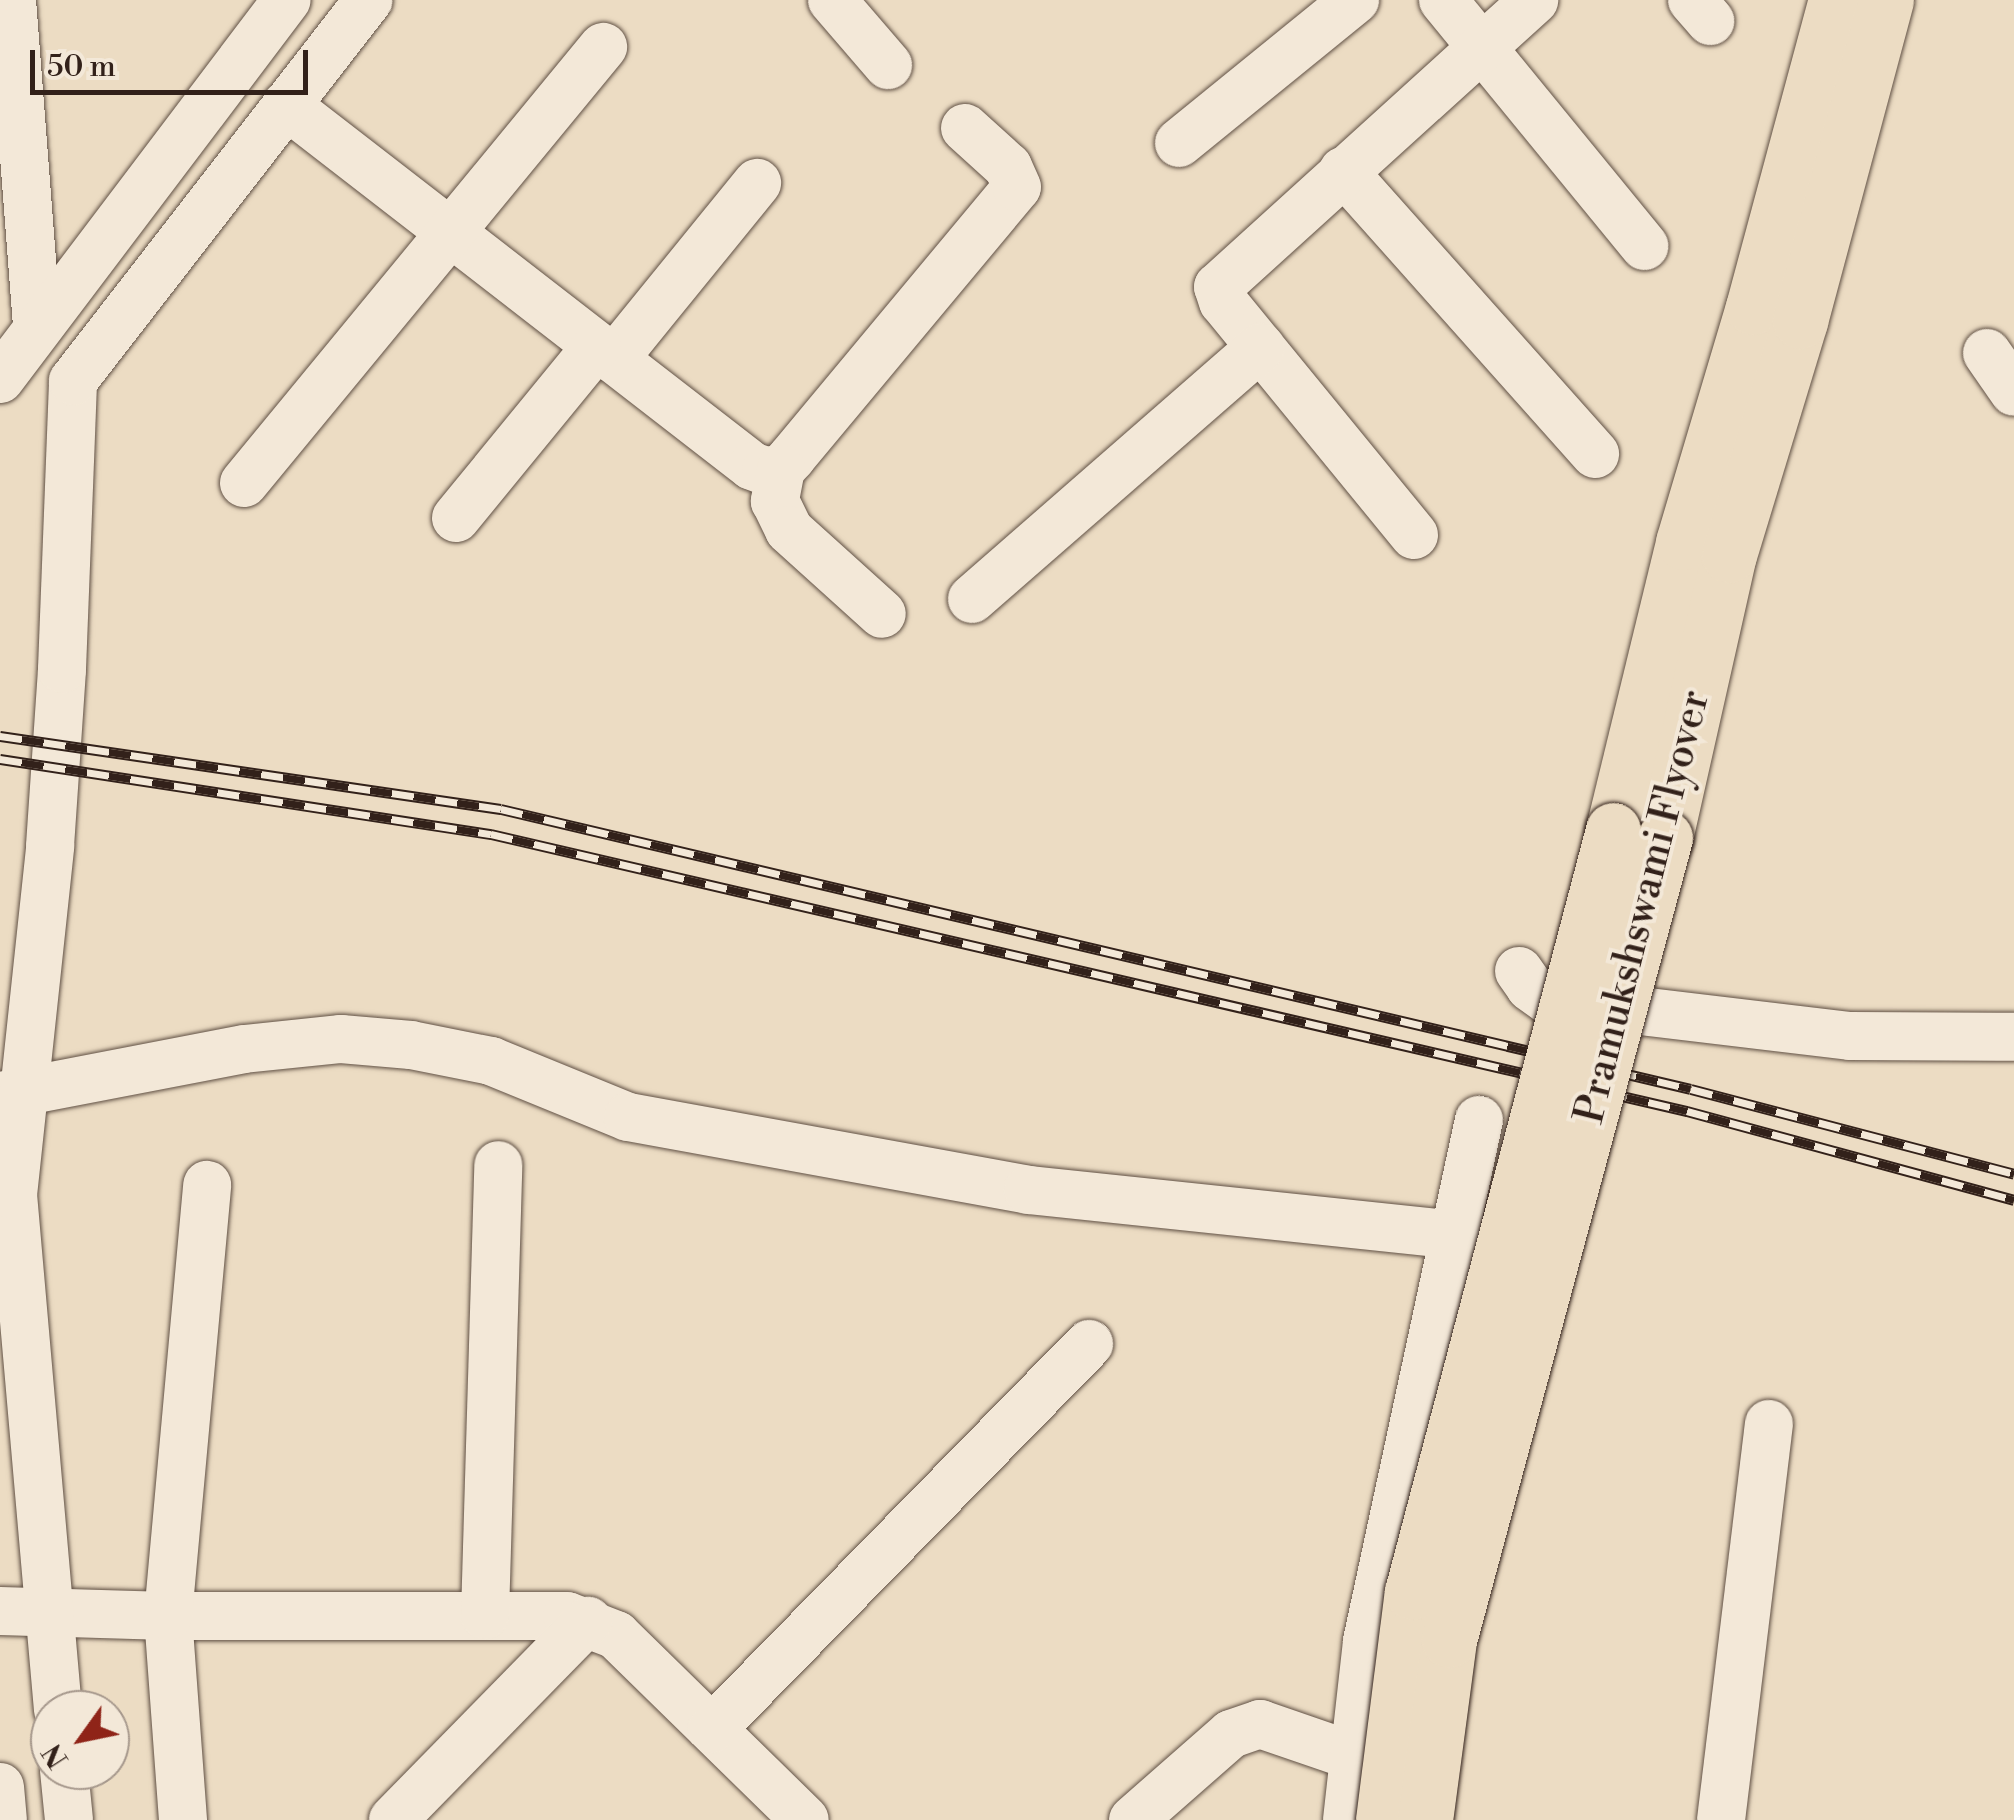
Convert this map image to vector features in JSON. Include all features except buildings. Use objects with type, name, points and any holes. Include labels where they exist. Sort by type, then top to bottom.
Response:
[{"type":"main road","name":"Pramukshswami Flyover","points":[[1383,1820],[1412,1592],[1613,830],[1683,542],[1753,307],[1836,0]]},
{"type":"main road","name":"Pramukshswami Flyover","points":[[1425,1820],[1449,1640],[1665,838],[1729,555],[1800,321],[1886,0]]},
{"type":"street","points":[[12,0],[37,327]]},
{"type":"street","points":[[0,380],[288,0]]},
{"type":"street","points":[[56,1690],[12,1195],[10,1095],[51,826],[73,381],[369,0]]},
{"type":"street","points":[[832,0],[888,66]]},
{"type":"street","points":[[1179,144],[1355,0]]},
{"type":"street","points":[[1444,0],[1644,246]]},
{"type":"street","points":[[1414,535],[1223,302],[1218,286],[1534,0]]},
{"type":"street","points":[[244,483],[603,47]]},
{"type":"street","points":[[286,105],[752,466],[766,471],[780,468]]},
{"type":"street","points":[[882,614],[789,530],[775,501],[780,468],[1017,187],[1008,167],[965,128]]},
{"type":"street","points":[[1342,171],[1595,454]]},
{"type":"street","points":[[456,518],[757,183]]},
{"type":"street","points":[[972,599],[1260,348]]},
{"type":"street","points":[[1987,353],[2014,392]]},
{"type":"street","points":[[1520,971],[1530,987],[1548,1000],[1850,1036],[2014,1037]]},
{"type":"street","points":[[10,1095],[244,1049],[341,1038],[394,1043],[491,1061],[628,1117],[1028,1190],[1458,1235]]},
{"type":"street","points":[[1347,1820],[1382,1564],[1458,1235],[1479,1120]]},
{"type":"street","points":[[485,1616],[498,1165]]},
{"type":"street","points":[[183,1820],[168,1616],[207,1185]]},
{"type":"street","points":[[712,1730],[1089,1344]]},
{"type":"street","points":[[1721,1820],[1769,1424]]},
{"type":"street","points":[[0,1610],[168,1616],[568,1616],[588,1621],[616,1635],[805,1820]]},
{"type":"street","points":[[393,1820],[588,1621]]},
{"type":"street","points":[[1133,1820],[1231,1734],[1260,1724],[1353,1756]]},
{"type":"street","points":[[0,1787],[3,1820]]},
{"type":"street","points":[[66,1790],[70,1820]]},
{"type":"railway","points":[[0,736],[501,809],[1691,1089],[2014,1174]]},
{"type":"railway","points":[[0,759],[491,834],[1687,1111],[2014,1200]]}]
